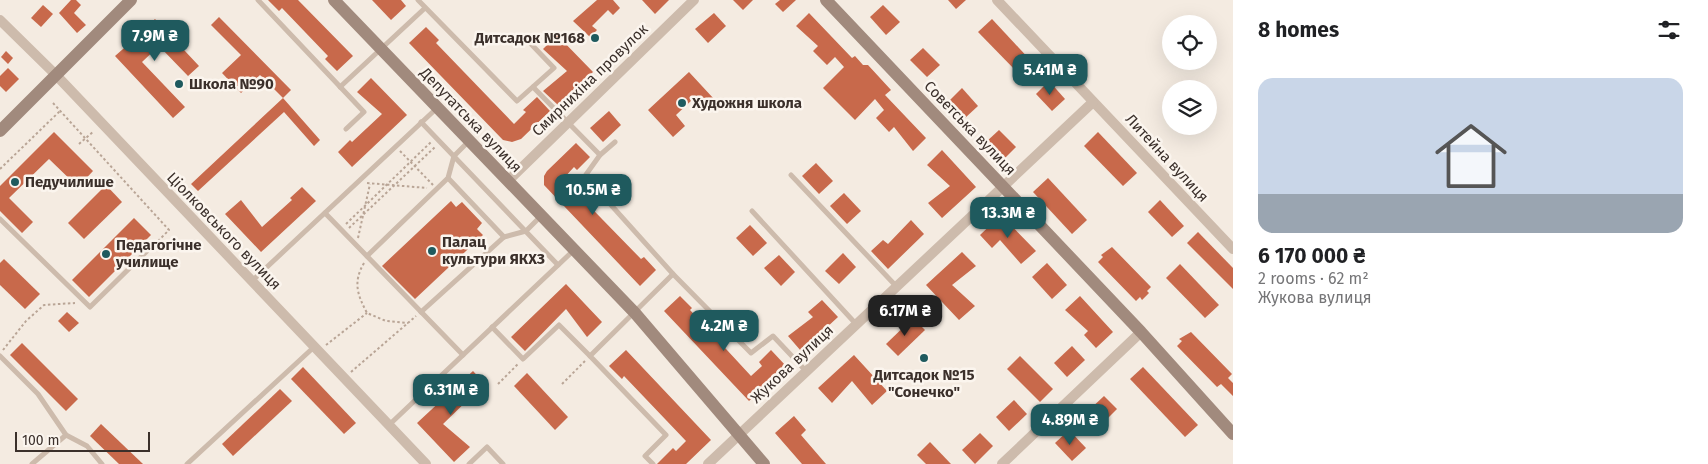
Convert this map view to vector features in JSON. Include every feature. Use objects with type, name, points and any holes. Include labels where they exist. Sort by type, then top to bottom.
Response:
[{"type":"street","points":[[0,130],[131,0]]},
{"type":"street","name":"Депутатська вулиця","points":[[334,0],[635,313],[764,464]]},
{"type":"street","name":"Смирнихіна провулок","points":[[508,181],[694,0]]},
{"type":"street","name":"Советська вулиця","points":[[826,0],[1141,332],[1233,434]]},
{"type":"street","name":"Литейна вулиця","points":[[997,0],[1233,249]]},
{"type":"street","name":"Ціолковського вулиця","points":[[0,20],[56,75],[426,464]]},
{"type":"street","name":"Жукова вулиця","points":[[708,464],[1094,102]]},
{"type":"street","points":[[1002,464],[1141,332]]},
{"type":"lane","points":[[258,0],[364,112],[346,129]]},
{"type":"lane","points":[[418,0],[517,101],[554,68],[531,44]]},
{"type":"lane","points":[[340,87],[425,8]]},
{"type":"lane","points":[[533,86],[600,155]]},
{"type":"lane","points":[[252,281],[437,107]]},
{"type":"lane","points":[[421,122],[558,265]]},
{"type":"lane","points":[[367,256],[448,178],[454,156],[469,141]]},
{"type":"lane","points":[[615,142],[600,155],[585,176],[673,274],[751,353],[773,336],[806,371]]},
{"type":"lane","points":[[792,175],[897,287]]},
{"type":"lane","points":[[448,178],[504,237]]},
{"type":"lane","points":[[752,212],[856,324]]},
{"type":"lane","points":[[325,213],[464,355]]},
{"type":"lane","points":[[421,312],[504,237],[526,231],[541,215]]},
{"type":"lane","points":[[0,219],[90,308],[147,251]]},
{"type":"lane","points":[[389,425],[574,250]]},
{"type":"lane","points":[[590,356],[673,274]]},
{"type":"lane","points":[[492,328],[523,359],[559,325],[666,436],[645,456],[653,464]]},
{"type":"lane","points":[[187,464],[316,349]]},
{"type":"lane","points":[[0,355],[38,394],[66,435],[87,446],[102,464]]},
{"type":"lane","points":[[32,464],[66,435]]},
{"type":"lane","points":[[469,464],[487,447],[503,464]]},
{"type":"path","points":[[53,103],[169,230],[147,251]]},
{"type":"path","points":[[0,169],[60,111]]},
{"type":"path","points":[[79,144],[94,131]]},
{"type":"path","points":[[342,231],[386,184],[438,139]]},
{"type":"path","points":[[342,231],[363,215],[415,166],[438,139]]},
{"type":"path","points":[[396,146],[437,188]]},
{"type":"path","points":[[358,182],[437,188]]},
{"type":"path","points":[[356,245],[370,183]]},
{"type":"path","points":[[367,256],[357,274],[356,287],[367,313],[386,321],[408,323]]},
{"type":"path","points":[[0,355],[26,321],[44,305],[72,302],[90,308]]},
{"type":"path","points":[[344,378],[421,312]]},
{"type":"path","points":[[316,349],[367,313]]},
{"type":"path","points":[[562,384],[590,356]]},
{"type":"path","points":[[498,384],[523,359]]},
{"type":"building","points":[[71,0],[76,0],[81,5],[74,13],[86,25],[77,33],[59,13]]},
{"type":"building","points":[[268,0],[298,0],[353,56],[337,71],[325,59],[328,56],[282,8],[279,11]]},
{"type":"building","points":[[372,0],[401,0],[406,6],[391,20]]},
{"type":"building","points":[[597,0],[613,0],[620,8],[613,15],[608,10],[592,26],[597,30],[590,37],[573,21]]},
{"type":"building","points":[[642,0],[669,0],[655,14]]},
{"type":"building","points":[[733,0],[753,0],[743,10]]},
{"type":"building","points":[[780,0],[796,0],[783,12],[775,4]]},
{"type":"building","points":[[948,0],[966,0],[956,9]]},
{"type":"building","points":[[43,5],[53,14],[41,27],[31,18]]},
{"type":"building","points":[[883,5],[900,22],[886,35],[870,17]]},
{"type":"building","points":[[714,13],[726,26],[708,43],[695,29]]},
{"type":"building","points":[[809,13],[852,58],[855,56],[863,65],[868,65],[891,90],[885,95],[926,138],[913,151],[894,127],[889,132],[876,118],[884,110],[875,99],[855,120],[823,88],[844,67],[835,57],[827,65],[813,51],[818,46],[796,26]]},
{"type":"building","points":[[219,17],[291,90],[283,98],[260,75],[241,93],[222,73],[241,55],[211,25]]},
{"type":"building","points":[[155,19],[199,66],[188,76],[159,46],[142,62],[185,107],[173,118],[115,56],[131,42],[126,37],[139,25],[143,30]]},
{"type":"building","points":[[992,19],[1032,62],[1019,74],[978,32]]},
{"type":"building","points":[[426,27],[439,40],[436,43],[514,124],[526,112],[523,110],[537,97],[550,111],[521,139],[512,142],[503,140],[409,43]]},
{"type":"building","points":[[557,35],[593,72],[558,105],[543,91],[567,71],[543,49]]},
{"type":"building","points":[[923,48],[940,65],[927,77],[910,60]]},
{"type":"building","points":[[6,51],[13,58],[8,64],[1,57]]},
{"type":"building","points":[[8,68],[19,79],[6,92],[0,86],[0,76]]},
{"type":"building","points":[[689,72],[714,99],[703,110],[693,99],[676,115],[685,126],[673,137],[648,110]]},
{"type":"building","points":[[371,78],[407,115],[352,167],[338,152],[350,140],[352,142],[382,114],[357,92]]},
{"type":"building","points":[[1049,81],[1065,99],[1052,111],[1036,94]]},
{"type":"building","points":[[962,88],[978,106],[965,118],[949,101]]},
{"type":"building","points":[[283,98],[320,140],[314,146],[284,112],[198,191],[191,184]]},
{"type":"building","points":[[609,111],[621,125],[603,142],[590,128]]},
{"type":"building","points":[[999,130],[1016,147],[1003,160],[986,142]]},
{"type":"building","name":"Педучилише","points":[[54,132],[93,171],[78,187],[49,159],[9,198],[33,222],[22,233],[0,211],[0,186]]},
{"type":"building","points":[[1098,132],[1137,173],[1123,186],[1084,146]]},
{"type":"building","points":[[576,143],[590,157],[577,170],[574,167],[563,179],[641,259],[644,257],[656,270],[640,286],[544,185],[544,176],[547,171]]},
{"type":"building","points":[[942,150],[976,187],[942,218],[928,203],[950,186],[927,165]]},
{"type":"building","points":[[816,163],[833,181],[819,194],[802,176]]},
{"type":"building","points":[[1048,178],[1087,220],[1072,234],[1033,192]]},
{"type":"building","points":[[106,185],[122,202],[84,239],[68,223]]},
{"type":"building","points":[[302,187],[316,201],[261,252],[225,214],[241,200],[262,227],[292,200],[290,198]]},
{"type":"building","points":[[844,193],[861,211],[847,224],[830,206]]},
{"type":"building","points":[[1160,200],[1184,226],[1172,237],[1148,212]]},
{"type":"building","name":"Палац культури ЯКХЗ","points":[[451,201],[456,207],[462,202],[482,223],[477,229],[483,235],[415,299],[382,266]]},
{"type":"building","points":[[1001,215],[1036,251],[1021,264],[1000,240],[992,248],[980,235]]},
{"type":"building","points":[[134,218],[151,235],[89,297],[72,280]]},
{"type":"building","points":[[911,220],[924,234],[888,269],[871,251],[883,240],[888,244]]},
{"type":"building","points":[[750,225],[767,243],[753,256],[736,238]]},
{"type":"building","points":[[1198,232],[1233,268],[1233,289],[1187,243]]},
{"type":"building","points":[[1112,247],[1151,287],[1147,291],[1149,293],[1142,300],[1140,297],[1136,301],[1098,262],[1103,257],[1101,255]]},
{"type":"building","points":[[962,252],[976,266],[952,285],[975,306],[959,320],[926,285]]},
{"type":"building","points":[[843,253],[856,267],[839,284],[825,271]]},
{"type":"building","points":[[779,255],[795,272],[781,286],[764,268]]},
{"type":"building","points":[[4,259],[40,294],[25,309],[0,285],[0,263]]},
{"type":"building","points":[[1047,263],[1067,285],[1052,299],[1032,277]]},
{"type":"building","points":[[1180,264],[1219,305],[1205,318],[1166,278]]},
{"type":"building","points":[[566,284],[602,322],[587,337],[566,309],[525,351],[511,337]]},
{"type":"building","points":[[680,296],[692,308],[690,310],[751,376],[762,366],[759,362],[771,350],[786,366],[749,401],[664,311]]},
{"type":"building","points":[[1080,296],[1113,332],[1096,348],[1084,335],[1088,331],[1065,310]]},
{"type":"building","points":[[822,300],[838,317],[801,351],[788,336],[813,317],[808,312]]},
{"type":"building","points":[[67,312],[79,323],[69,332],[58,321]]},
{"type":"building","points":[[913,318],[925,330],[898,356],[886,344]]},
{"type":"building","points":[[1191,332],[1232,374],[1228,378],[1233,383],[1233,396],[1221,384],[1217,387],[1177,346],[1182,341],[1179,339]]},
{"type":"building","points":[[22,343],[78,399],[66,411],[10,355]]},
{"type":"building","points":[[1072,346],[1085,360],[1067,377],[1054,363]]},
{"type":"building","points":[[626,350],[711,440],[686,464],[657,464],[673,448],[676,451],[686,441],[624,376],[622,379],[609,366]]},
{"type":"building","points":[[854,355],[887,391],[872,405],[852,381],[832,403],[818,388]]},
{"type":"building","points":[[1020,356],[1053,389],[1040,402],[1007,369]]},
{"type":"building","points":[[303,367],[356,423],[344,434],[291,379]]},
{"type":"building","points":[[1143,367],[1198,425],[1185,437],[1130,379]]},
{"type":"building","points":[[473,371],[487,386],[475,398],[473,395],[443,424],[470,447],[454,462],[417,423]]},
{"type":"building","points":[[527,373],[568,417],[555,430],[514,386]]},
{"type":"building","points":[[280,389],[292,401],[233,456],[222,444]]},
{"type":"building","points":[[1104,396],[1117,409],[1099,427],[1086,413]]},
{"type":"building","points":[[1014,400],[1027,414],[1009,431],[996,417]]},
{"type":"building","points":[[794,416],[806,430],[801,435],[826,464],[802,464],[775,433]]},
{"type":"building","points":[[101,424],[143,464],[119,464],[90,436]]},
{"type":"building","points":[[1069,430],[1086,448],[1072,461],[1055,443]]},
{"type":"building","points":[[980,433],[993,446],[975,464],[962,450]]},
{"type":"building","points":[[930,442],[951,464],[926,464],[917,455]]},
{"type":"place","name":"Дитсадок №168","points":[[595,38]]},
{"type":"place","name":"Школа №90","points":[[179,84]]},
{"type":"place","name":"Художня школа","points":[[682,103]]},
{"type":"place","name":"Педучилише","points":[[15,182]]},
{"type":"place","name":"Палац культури ЯКХЗ","points":[[432,251]]},
{"type":"place","name":"Педагогічне училище","points":[[106,254]]},
{"type":"place","name":"Дитсадок №15 \"Сонечко\"","points":[[924,358]]}]
